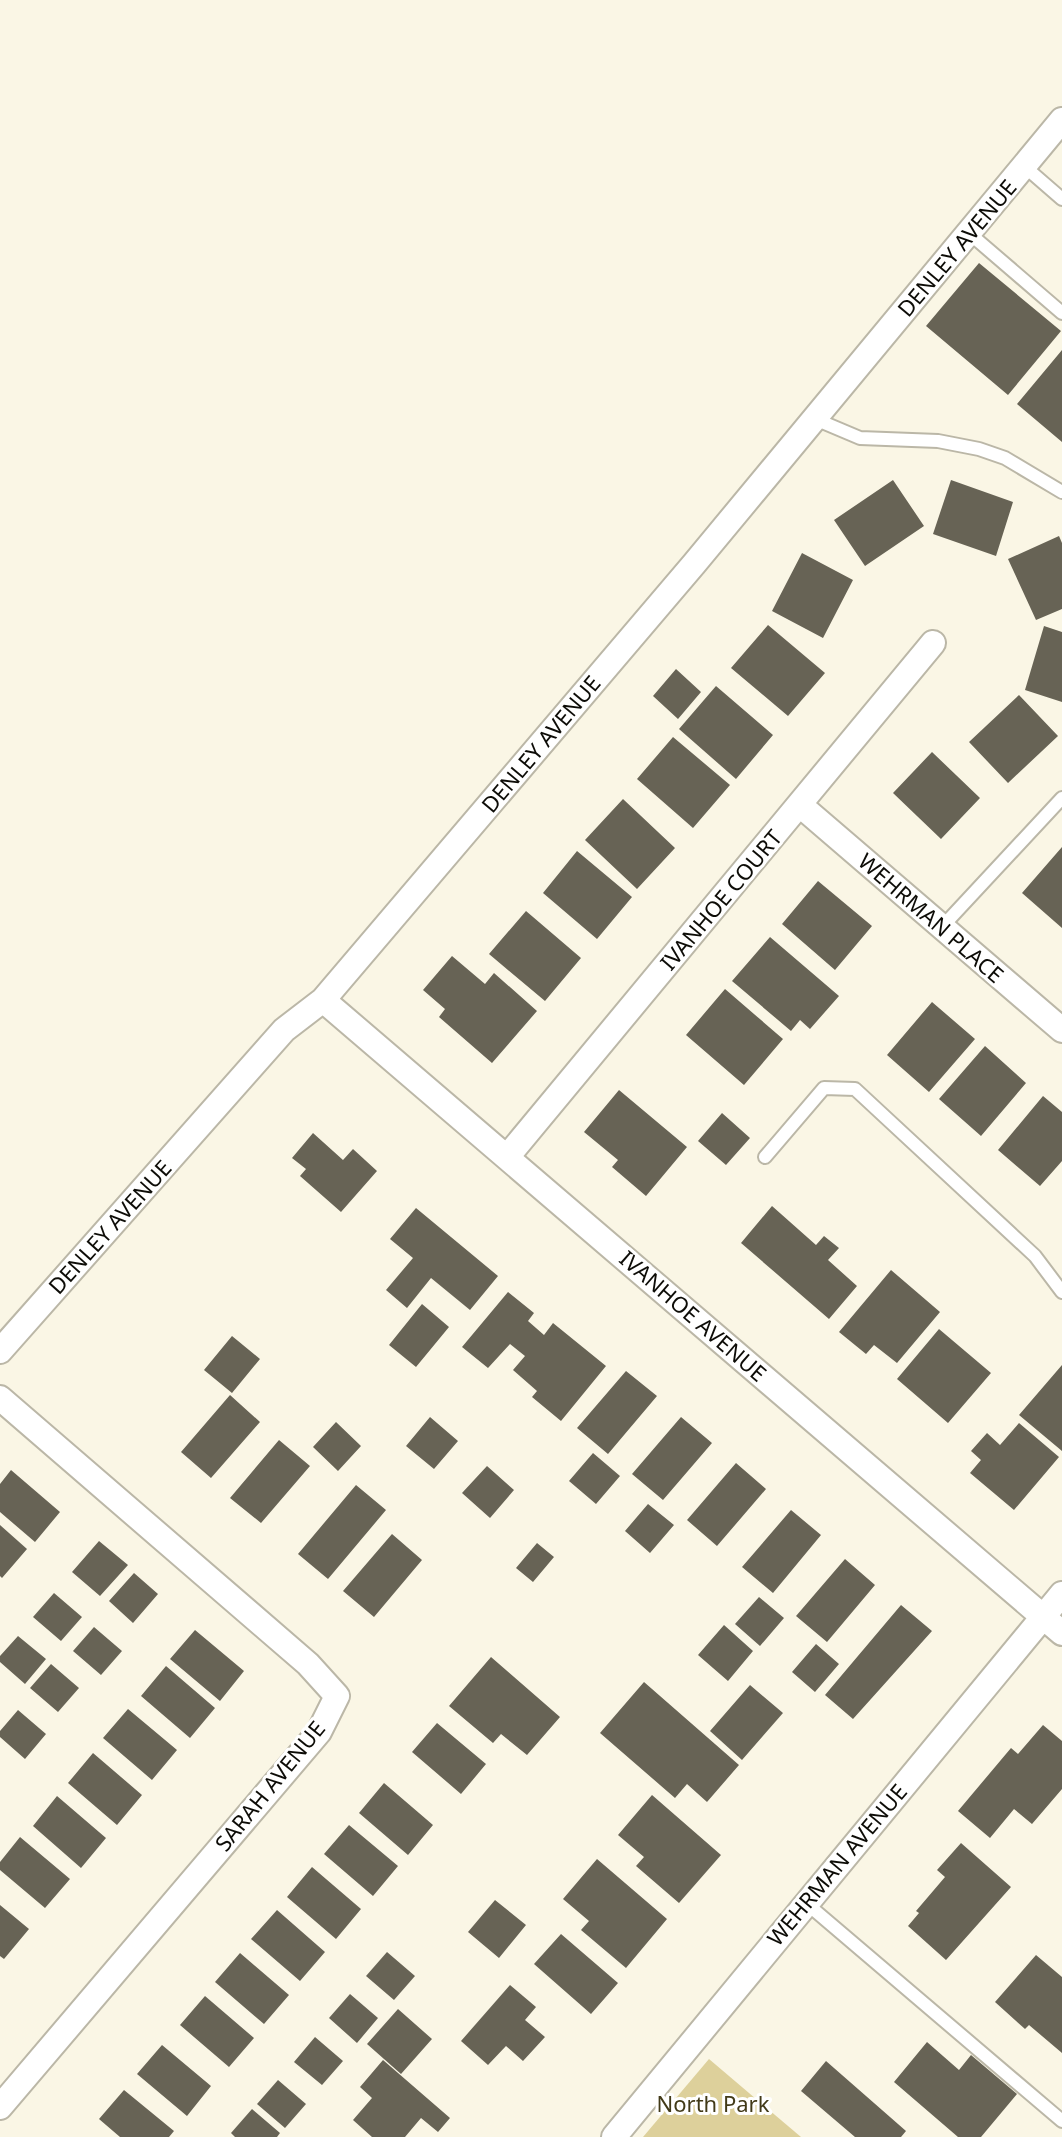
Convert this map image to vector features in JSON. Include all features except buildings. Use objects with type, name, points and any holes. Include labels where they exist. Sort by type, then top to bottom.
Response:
[{"type":"street","name":"DENLEY AVENUE","points":[[0,1351],[284,1030],[323,1000],[815,419],[1062,120]]},
{"type":"street","name":"IVANHOE COURT","points":[[507,1157],[933,643]]},
{"type":"street","name":"WEHRMAN PLACE","points":[[800,805],[1062,1030]]},
{"type":"street","name":"IVANHOE AVENUE","points":[[323,1000],[1062,1633]]},
{"type":"street","name":"SARAH AVENUE","points":[[0,1398],[308,1664],[337,1696],[319,1732],[0,2107]]},
{"type":"street","name":"WEHRMAN AVENUE","points":[[614,2137],[1062,1594]]},
{"type":"lane","points":[[1024,166],[1062,199]]},
{"type":"lane","points":[[969,233],[1062,313]]},
{"type":"lane","points":[[815,419],[860,438],[938,441],[979,449],[1005,458],[1062,492]]},
{"type":"lane","points":[[942,927],[1062,798]]},
{"type":"lane","points":[[765,1157],[824,1088],[855,1089],[1035,1256],[1062,1292]]},
{"type":"lane","points":[[806,1903],[1062,2121]]},
{"type":"green space","name":"North Park","points":[[709,2059],[801,2137],[643,2137]]}]
